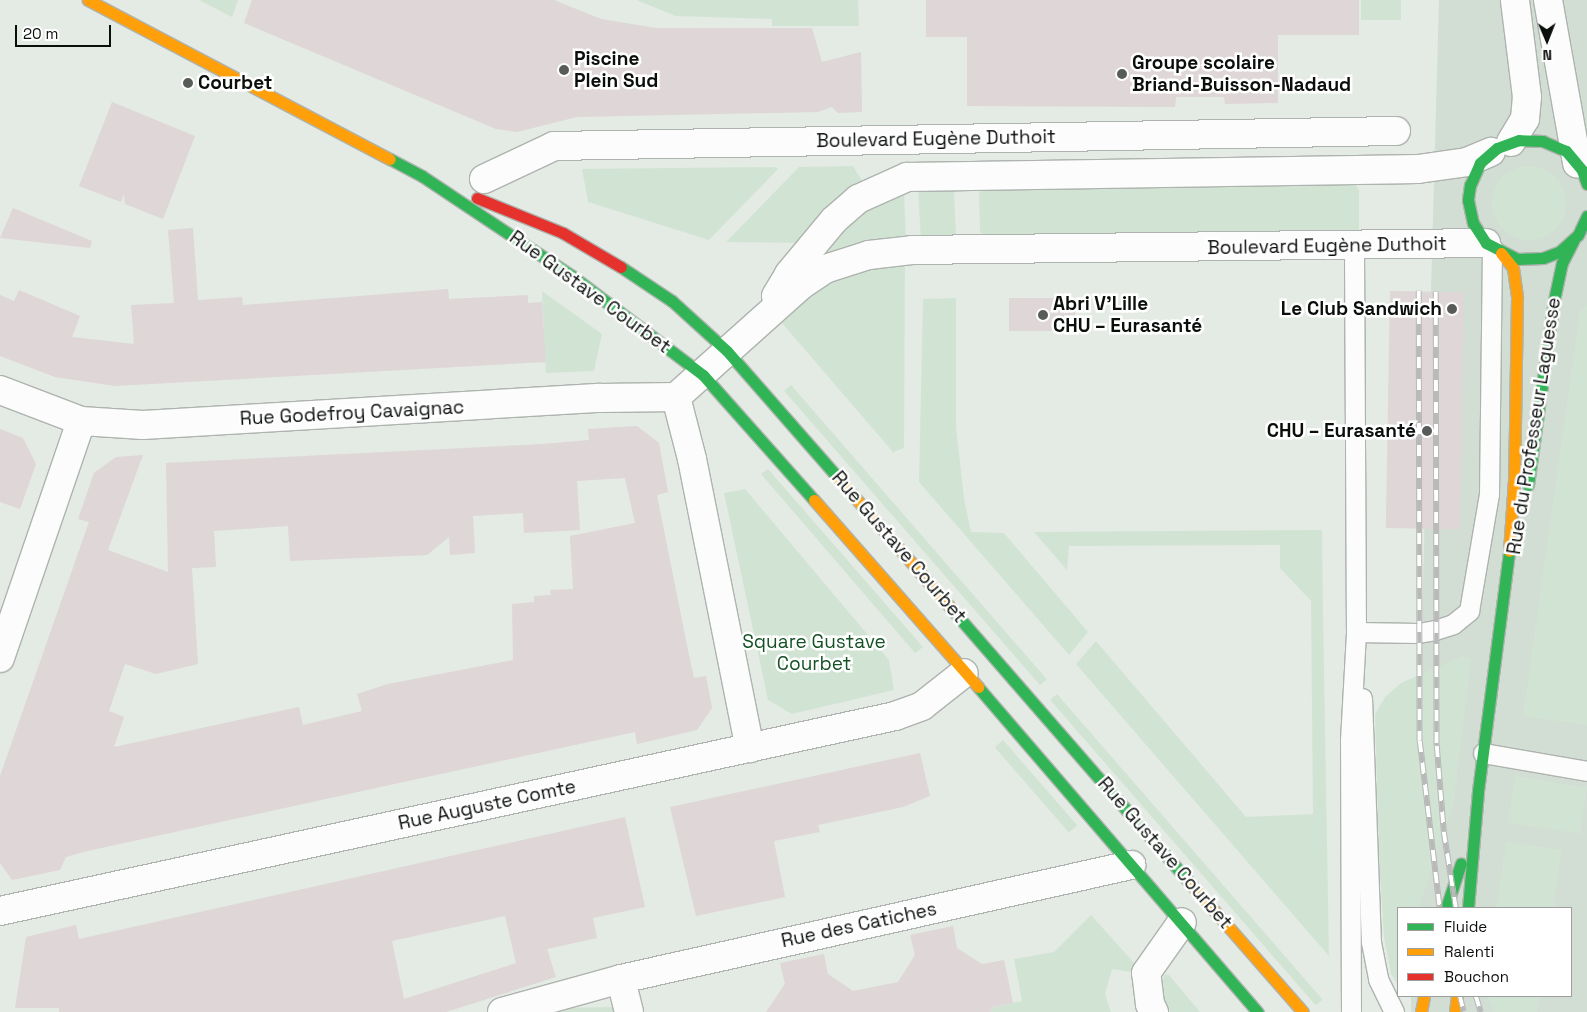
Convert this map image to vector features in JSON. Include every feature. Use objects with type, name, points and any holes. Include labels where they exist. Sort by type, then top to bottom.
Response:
[{"type":"main road","name":"Rue Gustave Courbet","points":[[88,0],[422,176],[589,247],[672,301],[727,351],[1302,1012]]},
{"type":"main road","points":[[1501,147],[1527,139],[1551,143],[1566,151],[1584,176]]},
{"type":"main road","name":"Rue du Professeur Laguesse","points":[[1468,907],[1478,791],[1502,614],[1514,480],[1517,298],[1513,268],[1493,248],[1473,223],[1468,200],[1476,170],[1501,147]]},
{"type":"main road","name":"Rue Gustave Courbet","points":[[422,176],[580,281],[703,375],[898,594],[964,673],[1130,865],[1182,922],[1258,1012]]},
{"type":"main road","name":"Rue du Professeur Laguesse","points":[[1502,614],[1528,484],[1554,300],[1562,263],[1579,235],[1587,216]]},
{"type":"main road","points":[[1493,248],[1517,259],[1543,258],[1559,252],[1579,235]]},
{"type":"main road","name":"Rue du Professeur Laguesse","points":[[1446,907],[1478,791]]},
{"type":"main road","points":[[1421,1012],[1424,997]]},
{"type":"main road","points":[[1455,1012],[1457,997]]},
{"type":"street","points":[[1501,147],[1522,128],[1527,103],[1515,0]]},
{"type":"street","points":[[1548,0],[1584,176]]},
{"type":"street","name":"Boulevard Eugène Duthoit","points":[[484,179],[554,146],[1396,131]]},
{"type":"street","name":"Boulevard Eugène Duthoit","points":[[765,314],[789,274],[834,220],[858,199],[907,177],[1439,168],[1501,147]]},
{"type":"street","name":"Boulevard Eugène Duthoit","points":[[703,375],[765,314],[825,269],[855,258],[912,250],[1354,246],[1493,248]]},
{"type":"street","points":[[703,375],[676,397],[692,459],[750,748]]},
{"type":"street","name":"Rue Godefroy Cavaignac","points":[[0,390],[81,421],[143,425],[590,399],[676,397]]},
{"type":"street","points":[[0,658],[81,421]]},
{"type":"street","name":"Rue Auguste Comte","points":[[0,911],[750,748],[912,710],[928,702],[964,673]]},
{"type":"street","name":"Rue des Catiches","points":[[502,1012],[621,979],[1130,865]]},
{"type":"street","points":[[1154,1012],[1150,1004],[1146,973],[1182,922]]},
{"type":"street","points":[[621,979],[629,1012]]},
{"type":"lane","points":[[1351,1012],[1350,740],[1356,632],[1354,246]]},
{"type":"lane","points":[[1356,632],[1418,633],[1435,630],[1458,621],[1469,611],[1489,494],[1493,248]]},
{"type":"lane","points":[[1469,611],[1502,614]]},
{"type":"lane","points":[[1356,632],[1364,718],[1370,942],[1378,979],[1394,1012]]},
{"type":"lane","points":[[1483,753],[1583,766]]},
{"type":"shaded area","points":[[1439,0],[1587,0],[1587,1012],[1411,1012],[1411,997],[1572,997],[1572,907],[1414,907]]},
{"type":"green space","points":[[199,0],[238,0],[232,17]]},
{"type":"green space","points":[[636,0],[858,0],[859,26],[772,26],[772,19],[676,16]]},
{"type":"green space","points":[[1361,0],[1401,0],[1401,20],[1361,20]]},
{"type":"green space","points":[[853,166],[863,182],[805,243],[726,242],[799,167]]},
{"type":"green space","points":[[1522,166],[1536,166],[1550,172],[1560,182],[1566,196],[1564,217],[1550,234],[1536,240],[1522,240],[1508,234],[1498,224],[1492,210],[1492,196],[1498,182],[1508,172]]},
{"type":"green space","points":[[776,167],[778,169],[709,240],[588,202],[582,169]]},
{"type":"green space","points":[[1354,181],[1359,191],[1359,230],[1354,238],[992,241],[980,232],[979,193],[986,185]]},
{"type":"green space","points":[[950,186],[954,191],[956,234],[951,241],[921,241],[918,188]]},
{"type":"green space","points":[[904,190],[906,242],[818,260],[827,243],[865,208]]},
{"type":"green space","points":[[905,258],[904,448],[893,452],[782,323],[821,287],[849,271]]},
{"type":"green space","points":[[542,291],[602,334],[594,371],[546,373]]},
{"type":"green space","points":[[956,298],[956,427],[964,498],[971,532],[1004,533],[1088,632],[1069,655],[919,482],[923,299]]},
{"type":"green space","points":[[1587,304],[1587,725],[1523,716],[1580,311]]},
{"type":"green space","points":[[791,385],[1047,679],[1040,685],[784,391]]},
{"type":"green space","points":[[768,469],[923,647],[915,653],[761,474]]},
{"type":"green space","name":"Square Gustave Courbet","points":[[745,489],[889,660],[894,690],[792,714],[768,700],[724,493]]},
{"type":"green space","points":[[1322,530],[1329,956],[1076,664],[1096,641],[1246,817],[1313,814],[1311,601],[1280,568],[1280,545],[1069,546],[1067,570],[1034,532]]},
{"type":"green space","points":[[1463,656],[1471,659],[1454,801],[1419,907],[1397,907],[1397,983],[1391,974],[1384,937],[1379,860],[1375,714],[1385,697],[1401,683]]},
{"type":"green space","points":[[1057,694],[1323,1000],[1316,1006],[1050,700]]},
{"type":"green space","points":[[1003,740],[1077,825],[1069,832],[995,747]]},
{"type":"green space","points":[[1515,776],[1587,787],[1580,834],[1508,822]]},
{"type":"green space","points":[[1506,842],[1561,850],[1553,907],[1497,907]]},
{"type":"green space","points":[[1091,915],[1136,965],[1131,972],[1112,969],[1105,994],[1111,1012],[990,1012],[993,1007],[1022,1001],[1014,959],[1054,952]]},
{"type":"green space","points":[[1165,974],[1169,975],[1200,1012],[1170,1012],[1162,996],[1160,983]]},
{"type":"green space","points":[[1488,997],[1539,997],[1537,1012],[1494,1012]]},
{"type":"green space","points":[[614,1007],[615,1012],[546,1012],[558,1008]]},
{"type":"building","name":"Piscine Plein Sud","points":[[252,0],[554,0],[601,19],[656,28],[812,28],[822,62],[861,52],[862,112],[838,113],[832,107],[818,112],[577,117],[517,132],[496,129],[244,23]]},
{"type":"building","name":"Groupe scolaire Briand-Buisson-Nadaud","points":[[926,0],[1359,0],[1359,35],[1278,35],[1278,103],[1225,104],[1224,97],[1176,97],[1175,107],[967,106],[967,37],[926,37]]},
{"type":"building","points":[[112,102],[195,136],[163,219],[125,204],[124,194],[121,202],[79,186]]},
{"type":"building","points":[[13,208],[92,241],[90,248],[0,238]]},
{"type":"building","points":[[193,228],[198,300],[242,297],[243,305],[448,289],[449,299],[528,295],[528,303],[542,302],[546,362],[115,386],[55,377],[0,356],[0,295],[14,301],[19,290],[80,316],[72,337],[134,344],[131,305],[174,303],[168,230]]},
{"type":"building","name":"CHU – Eurasanté","points":[[1390,291],[1464,292],[1460,529],[1386,528]]},
{"type":"building","name":"Abri V'Lille CHU – Eurasanté","points":[[1009,298],[1075,298],[1075,331],[1009,331]]},
{"type":"building","points":[[637,426],[659,443],[668,492],[657,495],[694,678],[706,676],[712,708],[697,730],[637,744],[635,732],[83,852],[66,857],[60,870],[12,880],[0,863],[0,776],[89,522],[78,519],[94,473],[116,457],[143,455],[108,550],[168,572],[166,463],[543,444],[589,440],[588,429]],"holes":[[[625,478],[635,523],[570,536],[573,589],[550,590],[551,595],[534,596],[534,602],[512,604],[513,660],[388,684],[357,694],[362,711],[303,725],[299,707],[114,747],[124,717],[109,711],[125,664],[156,674],[198,664],[192,568],[216,567],[214,531],[288,526],[290,561],[427,555],[449,537],[450,555],[475,553],[473,516],[523,513],[524,533],[580,530],[577,481]]]},
{"type":"building","points":[[0,429],[23,438],[36,464],[20,509],[0,502]]},
{"type":"building","points":[[920,753],[930,796],[903,807],[818,825],[820,832],[774,841],[785,897],[696,916],[670,807]]},
{"type":"building","points":[[625,817],[645,907],[593,918],[597,938],[547,949],[556,977],[446,1012],[59,1012],[59,1008],[15,1008],[26,937],[76,925],[79,939]],"holes":[[[505,916],[516,963],[404,999],[392,941]]]},
{"type":"building","points":[[953,926],[957,948],[982,964],[1004,960],[1013,1003],[993,1007],[990,1012],[766,1012],[785,984],[780,963],[824,954],[828,974],[853,991],[898,982],[915,955],[910,935]]},
{"type":"railway","points":[[1419,291],[1420,741],[1440,907]]},
{"type":"railway","points":[[1436,292],[1437,746],[1444,832],[1456,907]]},
{"type":"railway","points":[[1460,997],[1464,1012]]},
{"type":"railway","points":[[1476,997],[1481,1012]]},
{"type":"traffic: fast","points":[[1587,184],[1582,170],[1566,151],[1543,141],[1519,140],[1497,148],[1480,163],[1470,185],[1468,200],[1473,223],[1486,243],[1517,259],[1543,258],[1559,252],[1578,235],[1587,216]]},
{"type":"traffic: fast","points":[[390,159],[422,176],[572,276],[703,375],[814,500]]},
{"type":"traffic: fast","points":[[1528,485],[1554,300],[1562,263],[1573,241]]},
{"type":"traffic: fast","points":[[621,267],[672,301],[727,351],[839,479]]},
{"type":"traffic: fast","points":[[1468,907],[1478,791],[1509,551]]},
{"type":"traffic: fast","points":[[949,606],[1190,883]]},
{"type":"traffic: fast","points":[[978,687],[1258,1012]]},
{"type":"traffic: fast","points":[[1446,907],[1461,863]]},
{"type":"traffic: slow","points":[[88,0],[390,159]]},
{"type":"traffic: slow","points":[[1501,253],[1513,268],[1517,298],[1514,480],[1509,551]]},
{"type":"traffic: slow","points":[[839,479],[949,606]]},
{"type":"traffic: slow","points":[[814,500],[978,687]]},
{"type":"traffic: slow","points":[[1190,883],[1303,1012]]},
{"type":"traffic: slow","points":[[1421,1012],[1424,997]]},
{"type":"traffic: slow","points":[[1455,1012],[1457,997]]},
{"type":"traffic: jam","points":[[477,198],[563,233],[621,267]]},
{"type":"place","name":"Piscine Plein Sud","points":[[564,70]]},
{"type":"place","name":"Groupe scolaire Briand-Buisson-Nadaud","points":[[1122,74]]},
{"type":"place","name":"Courbet","points":[[188,83]]},
{"type":"place","name":"Le Club Sandwich","points":[[1452,309]]},
{"type":"place","name":"Abri V'Lille CHU – Eurasanté","points":[[1043,315]]},
{"type":"place","name":"CHU – Eurasanté","points":[[1427,431]]}]
